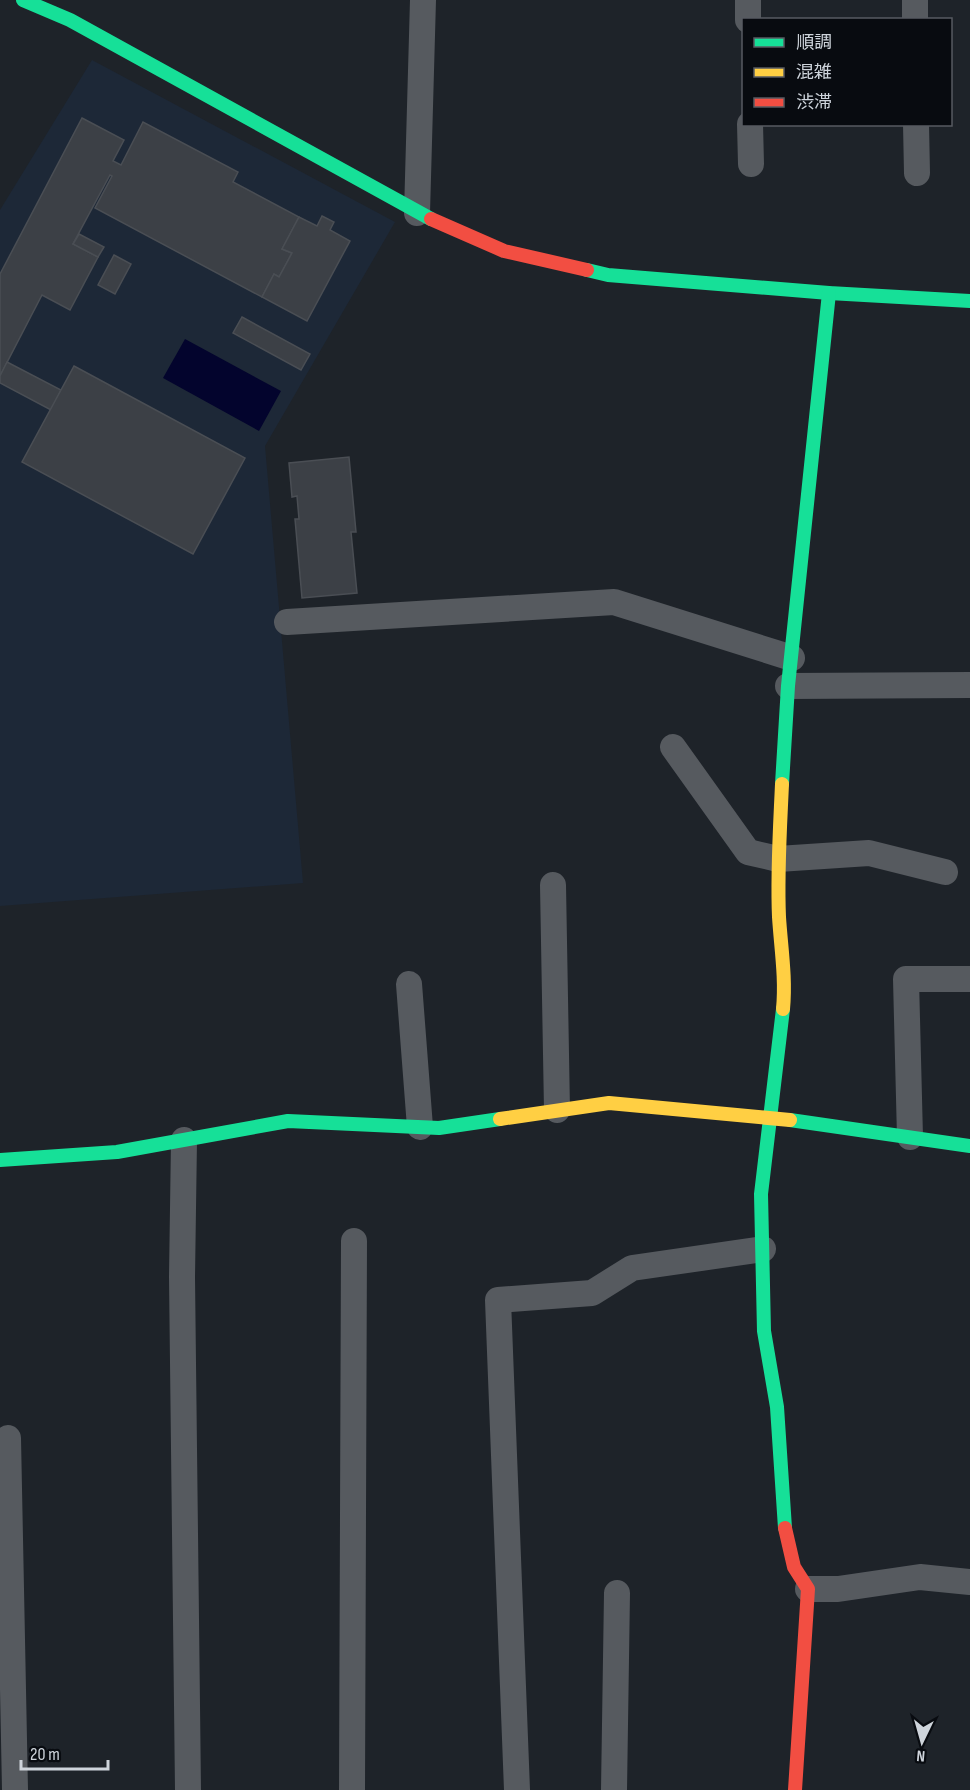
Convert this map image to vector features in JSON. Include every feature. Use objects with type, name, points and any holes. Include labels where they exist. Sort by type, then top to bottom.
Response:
[{"type":"street","points":[[23,0],[70,20],[417,213],[504,251],[608,275],[829,293],[970,301]]},
{"type":"street","points":[[417,213],[423,0]]},
{"type":"street","points":[[748,0],[748,18]]},
{"type":"street","points":[[915,0],[915,18]]},
{"type":"street","points":[[750,126],[751,165]]},
{"type":"street","points":[[916,126],[917,173]]},
{"type":"street","points":[[795,1790],[808,1589],[794,1567],[783,1520],[777,1407],[765,1331],[761,1194],[785,990],[779,917],[778,860],[788,686],[829,293]]},
{"type":"street","points":[[287,622],[614,602],[792,658]]},
{"type":"street","points":[[788,686],[970,685]]},
{"type":"street","points":[[673,747],[748,852],[778,860],[869,853],[945,872]]},
{"type":"street","points":[[554,885],[557,1110]]},
{"type":"street","points":[[910,1137],[906,979],[970,979]]},
{"type":"street","points":[[409,984],[420,1127]]},
{"type":"street","points":[[0,1160],[117,1152],[288,1121],[439,1128],[609,1103],[769,1117],[970,1146]]},
{"type":"street","points":[[184,1140],[182,1277],[188,1790]]},
{"type":"street","points":[[352,1790],[354,1241]]},
{"type":"street","points":[[517,1790],[498,1300],[592,1293],[632,1268],[763,1249]]},
{"type":"street","points":[[9,1438],[15,1790]]},
{"type":"street","points":[[808,1589],[838,1589],[920,1577],[970,1582]]},
{"type":"street","points":[[614,1790],[616,1593]]},
{"type":"shaded area","points":[[92,60],[395,222],[265,446],[303,883],[0,906],[0,210]]},
{"type":"water","points":[[185,339],[281,391],[259,431],[163,378]]},
{"type":"building","points":[[82,118],[124,140],[113,161],[121,165],[143,122],[238,172],[233,182],[299,217],[282,249],[292,253],[279,277],[274,274],[262,297],[95,208],[112,176],[110,175],[73,244],[98,257],[70,310],[42,295],[0,376],[0,274]]},
{"type":"building","points":[[322,216],[334,222],[330,230],[350,241],[307,321],[262,297],[274,274],[279,277],[292,253],[282,249],[299,217],[317,226]]},
{"type":"building","points":[[79,234],[104,247],[98,257],[73,244]]},
{"type":"building","points":[[114,255],[131,264],[115,294],[98,285]]},
{"type":"building","points":[[242,317],[310,354],[301,370],[233,333]]},
{"type":"building","points":[[7,362],[61,390],[51,410],[0,383],[0,376]]},
{"type":"building","points":[[74,366],[245,458],[193,554],[22,462]]},
{"type":"building","points":[[349,457],[356,532],[351,532],[357,593],[302,598],[295,519],[299,519],[297,496],[292,497],[289,463]]},
{"type":"traffic: fast","points":[[23,0],[70,20],[431,219]]},
{"type":"traffic: fast","points":[[587,270],[608,275],[829,293],[970,301]]},
{"type":"traffic: fast","points":[[782,784],[788,686],[829,293]]},
{"type":"traffic: fast","points":[[783,1009],[761,1194],[764,1331],[777,1407],[785,1528]]},
{"type":"traffic: fast","points":[[0,1160],[117,1152],[288,1121],[439,1128],[500,1119]]},
{"type":"traffic: fast","points":[[790,1120],[970,1146]]},
{"type":"traffic: slow","points":[[782,784],[778,884],[784,974],[783,1009]]},
{"type":"traffic: slow","points":[[500,1119],[609,1103],[790,1120]]},
{"type":"traffic: jam","points":[[431,219],[504,251],[587,270]]},
{"type":"traffic: jam","points":[[785,1528],[794,1567],[808,1589],[795,1790]]}]
